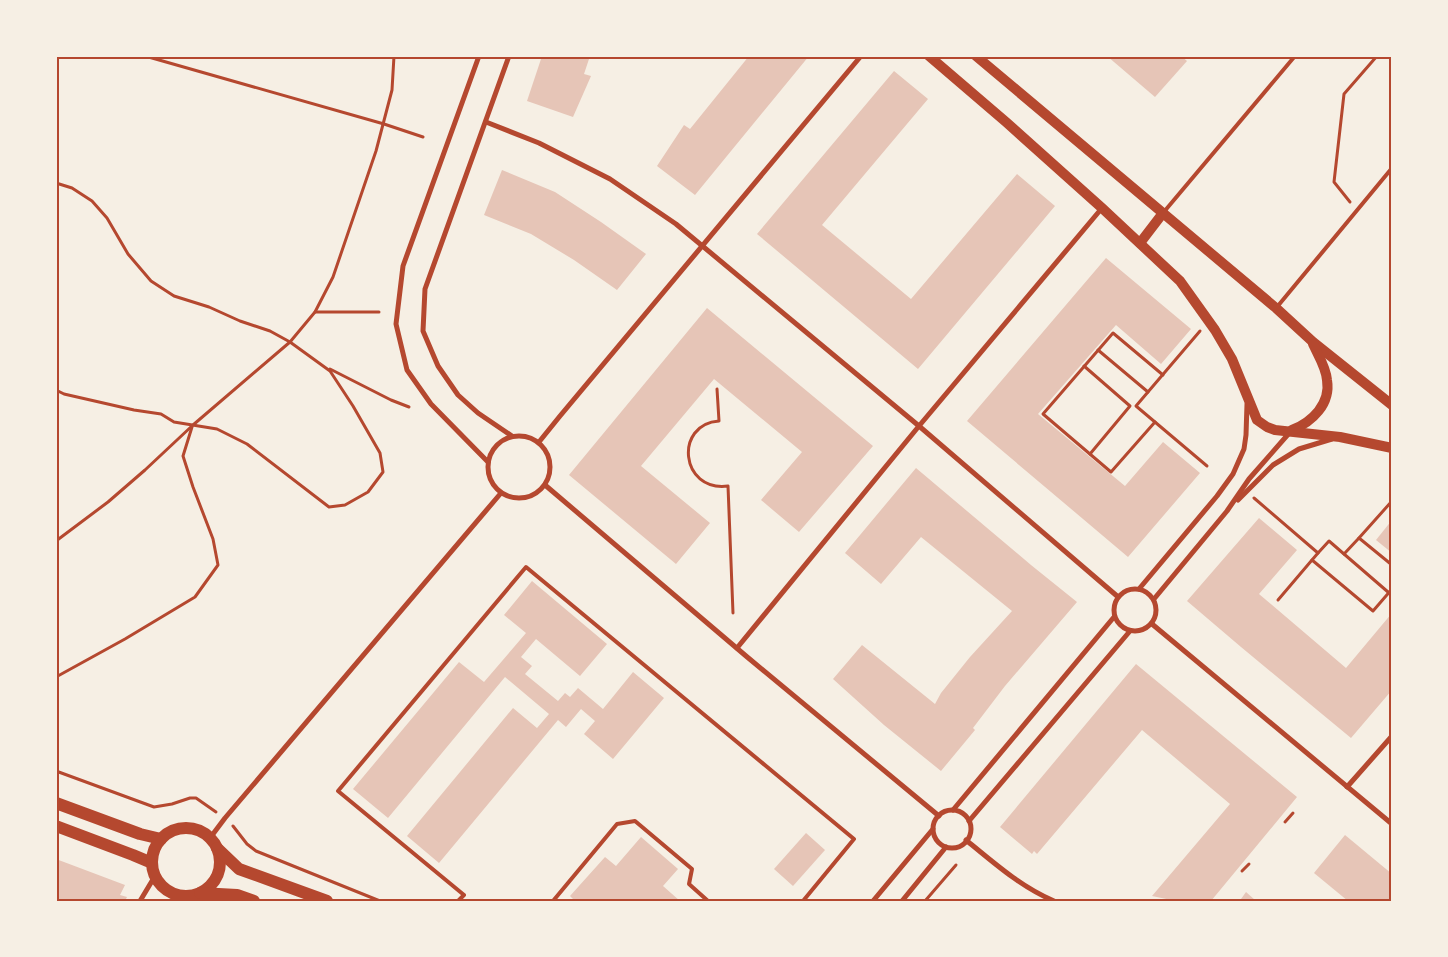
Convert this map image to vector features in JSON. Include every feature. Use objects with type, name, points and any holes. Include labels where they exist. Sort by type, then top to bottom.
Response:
[{"type":"main road","points":[[929,56],[1102,208],[1180,281],[1215,330],[1232,359],[1257,420],[1275,430],[1291,430],[1340,437],[1392,448]]},
{"type":"main road","points":[[976,56],[1276,308],[1313,342],[1392,405]]},
{"type":"main road","points":[[1140,243],[1163,213]]},
{"type":"main road","points":[[1291,430],[1304,425],[1320,410],[1327,391],[1328,381],[1324,367],[1313,342]]},
{"type":"main road","points":[[56,803],[140,834],[161,839]]},
{"type":"main road","points":[[56,826],[133,854],[152,863]]},
{"type":"main road","points":[[254,901],[237,895],[200,893],[182,898],[168,891],[154,876],[152,863],[156,846],[170,832],[190,829],[201,832],[239,869],[327,901]]},
{"type":"main road","points":[[200,893],[208,887],[219,869],[219,859],[213,843]]},
{"type":"street","points":[[480,56],[403,266],[396,324],[407,370],[431,404],[488,462]]},
{"type":"street","points":[[509,56],[425,289],[423,331],[438,366],[458,395],[478,413],[512,436]]},
{"type":"street","points":[[539,442],[861,56]]},
{"type":"street","points":[[486,122],[539,143],[610,179],[676,224],[919,426],[1118,596]]},
{"type":"street","points":[[737,648],[919,426],[1102,208]]},
{"type":"street","points":[[1139,589],[1217,496],[1233,474],[1244,449],[1247,396]]},
{"type":"street","points":[[1154,599],[1227,511],[1249,479],[1291,430]]},
{"type":"street","points":[[512,436],[533,438],[539,442],[548,454],[551,464],[550,475],[545,485],[530,497],[510,497],[501,493],[494,487],[490,479],[488,462],[491,453],[503,440],[512,436]]},
{"type":"street","points":[[1227,511],[1274,465],[1299,449],[1340,437]]},
{"type":"street","points":[[545,485],[939,816]]},
{"type":"street","points":[[213,843],[263,773],[501,493]]},
{"type":"street","points":[[1129,589],[1139,589],[1154,599],[1156,613],[1152,624],[1144,629],[1130,631],[1118,623],[1114,617],[1114,603],[1123,592],[1129,589]]},
{"type":"street","points":[[953,810],[1114,617]]},
{"type":"street","points":[[1152,624],[1392,824]]},
{"type":"street","points":[[969,821],[1130,631]]},
{"type":"street","points":[[1347,787],[1392,736]]},
{"type":"street","points":[[953,810],[965,815],[971,827],[966,840],[952,848],[946,847],[937,840],[933,829],[934,823],[939,816],[953,810]]},
{"type":"street","points":[[873,901],[933,829]]},
{"type":"street","points":[[966,840],[1013,878],[1040,895],[1054,901]]},
{"type":"street","points":[[902,901],[946,847]]},
{"type":"street","points":[[140,901],[154,876]]},
{"type":"lane","points":[[1163,213],[1295,56]]},
{"type":"lane","points":[[1276,308],[1392,168]]},
{"type":"lane","points":[[458,901],[464,895],[338,791],[526,567],[854,839],[803,901]]},
{"type":"lane","points":[[553,901],[616,824],[635,821],[692,869],[689,884],[708,901]]},
{"type":"path","points":[[56,59],[62,56]]},
{"type":"path","points":[[145,56],[384,124],[423,137]]},
{"type":"path","points":[[56,541],[108,502],[193,425],[290,342],[315,312],[332,277],[376,151],[392,90],[394,56]]},
{"type":"path","points":[[1357,210],[1334,182],[1344,94],[1377,56]]},
{"type":"path","points":[[56,183],[72,188],[92,201],[107,218],[128,254],[151,281],[174,296],[209,307],[240,321],[270,331],[290,342],[330,371],[380,453],[383,472],[368,492],[345,505],[329,507],[246,444],[217,429],[174,422],[161,414],[64,394],[56,390]]},
{"type":"path","points":[[315,312],[379,312]]},
{"type":"path","points":[[1136,406],[1201,331]]},
{"type":"path","points":[[1155,422],[1111,472],[1043,414],[1113,333],[1163,375]]},
{"type":"path","points":[[1098,350],[1148,392]]},
{"type":"path","points":[[322,365],[391,400],[409,407]]},
{"type":"path","points":[[1084,366],[1130,406],[1136,406],[1207,466]]},
{"type":"path","points":[[717,389],[719,421],[712,421],[701,427],[688,447],[688,458],[691,469],[707,484],[720,487],[728,486],[732,613]]},
{"type":"path","points":[[1090,454],[1130,406]]},
{"type":"path","points":[[56,676],[125,639],[195,597],[218,566],[213,539],[183,456],[193,425]]},
{"type":"path","points":[[1253,498],[1318,553]]},
{"type":"path","points":[[1344,554],[1392,501]]},
{"type":"path","points":[[1359,538],[1392,565]]},
{"type":"path","points":[[1278,600],[1329,541],[1388,592]]},
{"type":"path","points":[[1312,560],[1373,611],[1392,589]]},
{"type":"path","points":[[56,771],[154,807],[196,798],[209,808]]},
{"type":"path","points":[[1285,822],[1293,813]]},
{"type":"path","points":[[237,830],[247,844],[256,851],[380,901]]},
{"type":"path","points":[[1242,871],[1249,864]]},
{"type":"path","points":[[925,901],[956,865]]},
{"type":"building","points":[[542,56],[590,56],[584,74],[591,76],[573,117],[527,101]]},
{"type":"building","points":[[749,56],[809,56],[695,195],[657,166],[684,125],[690,129]]},
{"type":"building","points":[[1107,56],[1181,56],[1187,61],[1155,97]]},
{"type":"building","points":[[894,71],[928,99],[822,225],[911,299],[1017,174],[1055,206],[918,369],[757,234]]},
{"type":"building","points":[[502,170],[555,192],[646,254],[617,290],[574,260],[531,234],[484,215]]},
{"type":"building","points":[[1106,258],[1191,329],[1161,364],[1116,325],[1038,414],[1125,486],[1163,442],[1200,473],[1128,557],[967,421]]},
{"type":"building","points":[[707,308],[873,446],[799,532],[761,500],[802,452],[714,379],[641,466],[710,523],[676,564],[569,475]]},
{"type":"building","points":[[916,468],[1077,602],[1005,686],[973,728],[975,730],[941,771],[884,725],[833,679],[862,645],[935,704],[941,693],[970,657],[1012,611],[921,537],[881,584],[845,553]]},
{"type":"building","points":[[1259,518],[1297,550],[1259,594],[1346,668],[1392,613],[1392,690],[1351,738],[1187,601]]},
{"type":"building","points":[[1392,520],[1392,553],[1376,540]]},
{"type":"building","points":[[532,581],[607,644],[580,676],[536,639],[521,657],[532,666],[525,674],[558,701],[565,693],[570,697],[578,688],[603,709],[633,672],[664,698],[613,759],[584,734],[595,721],[581,709],[566,727],[558,720],[439,863],[407,836],[513,708],[537,728],[549,714],[505,677],[388,818],[353,789],[459,662],[484,682],[526,633],[504,615]]},
{"type":"building","points":[[1136,664],[1297,797],[1211,901],[1176,901],[1152,896],[1230,804],[1142,730],[1037,854],[1034,851],[1032,854],[1000,827]]},
{"type":"building","points":[[806,833],[825,850],[793,886],[774,869]]},
{"type":"building","points":[[1345,835],[1392,874],[1392,901],[1348,901],[1314,873]]},
{"type":"building","points":[[641,837],[678,869],[663,886],[680,901],[575,901],[570,896],[605,857],[616,866]]},
{"type":"building","points":[[56,859],[125,885],[120,895],[127,897],[125,901],[56,901]]},
{"type":"building","points":[[1246,892],[1254,901],[1244,901],[1241,899]]}]
